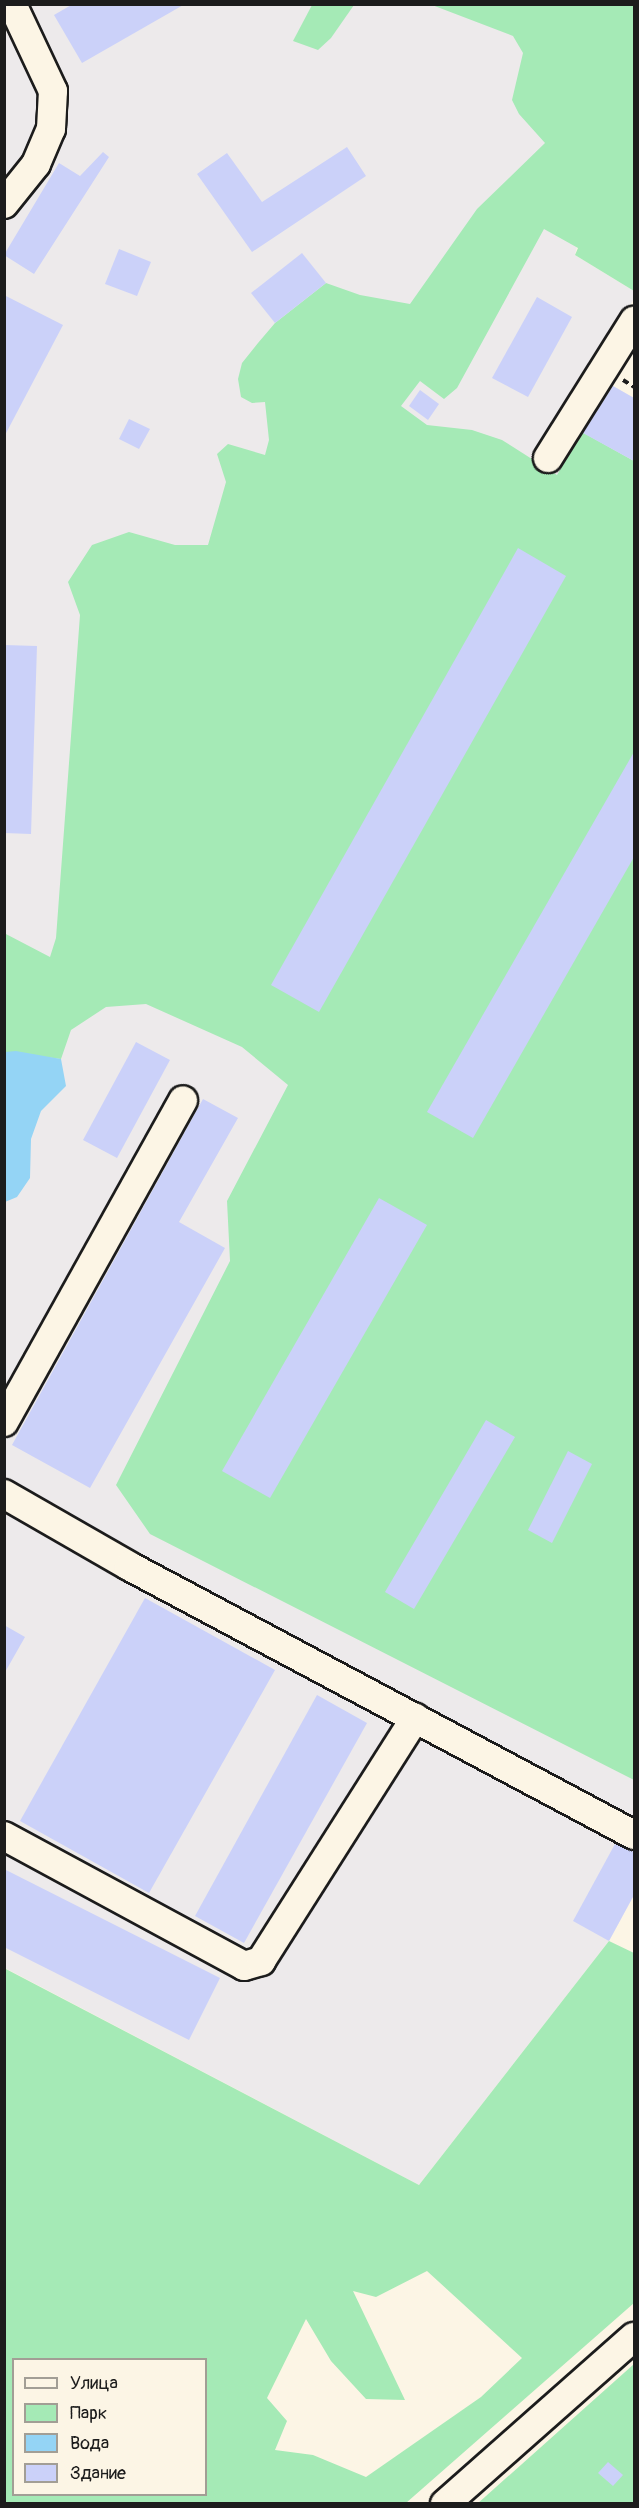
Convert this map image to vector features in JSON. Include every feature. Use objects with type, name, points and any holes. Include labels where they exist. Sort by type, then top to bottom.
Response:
[{"type":"street","points":[[4,204],[36,164],[44,146],[51,129],[53,91],[12,4]]},
{"type":"street","points":[[548,458],[634,321]]},
{"type":"street","points":[[4,1422],[183,1100]]},
{"type":"street","points":[[4,1494],[129,1566],[634,1835]]},
{"type":"street","points":[[4,1836],[244,1966],[261,1961],[415,1718]]},
{"type":"street","points":[[445,2504],[634,2337]]},
{"type":"shaded area","points":[[4,5],[634,5],[575,255],[634,291],[634,299],[587,371],[634,398],[634,1895],[609,1941],[419,2185],[5,1968]]},
{"type":"green space","points":[[312,5],[354,5],[331,38],[318,50],[293,41]]},
{"type":"green space","points":[[432,5],[634,5],[634,291],[575,255],[578,248],[544,229],[457,388],[444,399],[420,381],[401,406],[427,425],[472,430],[502,440],[557,475],[582,432],[634,461],[634,1780],[150,1534],[116,1485],[230,1261],[227,1201],[288,1085],[242,1047],[146,1004],[106,1007],[71,1030],[61,1059],[5,1052],[4,933],[50,957],[56,938],[80,615],[68,582],[92,545],[129,532],[175,545],[208,545],[226,482],[217,454],[228,444],[265,455],[269,440],[265,402],[252,403],[241,397],[238,379],[242,363],[258,343],[275,323],[326,283],[360,295],[410,304],[477,209],[545,143],[519,114],[512,100],[523,53],[513,36]]},
{"type":"green space","points":[[609,1941],[634,1953],[634,2303],[406,2503],[5,2503],[4,1968],[419,2185]],"holes":[[[427,2271],[522,2358],[481,2397],[366,2477],[313,2455],[275,2450],[287,2421],[267,2398],[306,2319],[331,2361],[366,2399],[405,2400],[353,2291],[376,2297]]]},
{"type":"green space","points":[[634,2364],[634,2503],[477,2504],[486,2496]]},
{"type":"water","points":[[16,1051],[61,1059],[66,1086],[41,1111],[31,1139],[30,1178],[17,1197],[5,1202],[5,1052]]},
{"type":"building","points":[[73,4],[185,4],[82,63],[54,15]]},
{"type":"building","points":[[347,147],[366,176],[252,252],[197,174],[227,153],[262,202]]},
{"type":"building","points":[[103,152],[109,157],[34,274],[4,255],[59,163],[80,176]]},
{"type":"building","points":[[119,249],[151,262],[137,296],[105,284]]},
{"type":"building","points":[[302,253],[326,283],[275,323],[251,293]]},
{"type":"building","points":[[4,295],[63,325],[4,437]]},
{"type":"building","points":[[537,297],[572,317],[528,397],[492,378]]},
{"type":"building","points":[[613,386],[634,398],[634,461],[583,433]]},
{"type":"building","points":[[420,390],[439,404],[428,420],[409,406]]},
{"type":"building","points":[[129,419],[150,429],[139,449],[119,439]]},
{"type":"building","points":[[518,548],[566,576],[319,1012],[271,985]]},
{"type":"building","points":[[4,645],[37,646],[31,834],[4,833]]},
{"type":"building","points":[[634,752],[634,857],[473,1138],[427,1112]]},
{"type":"building","points":[[136,1042],[170,1060],[117,1158],[83,1140]]},
{"type":"building","points":[[203,1099],[238,1118],[179,1222],[225,1248],[90,1488],[12,1445]]},
{"type":"building","points":[[379,1198],[427,1225],[270,1498],[222,1471]]},
{"type":"building","points":[[486,1420],[515,1437],[414,1609],[385,1592]]},
{"type":"building","points":[[568,1451],[592,1464],[552,1543],[528,1530]]},
{"type":"building","points":[[145,1598],[275,1670],[149,1893],[20,1821]]},
{"type":"building","points":[[4,1625],[25,1637],[4,1674]]},
{"type":"building","points":[[317,1695],[367,1723],[244,1943],[195,1916]]},
{"type":"building","points":[[615,1844],[634,1852],[634,1895],[609,1941],[573,1921]]},
{"type":"building","points":[[4,1869],[220,1978],[189,2040],[4,1947]]},
{"type":"building","points":[[608,2462],[623,2475],[613,2486],[598,2473]]}]
